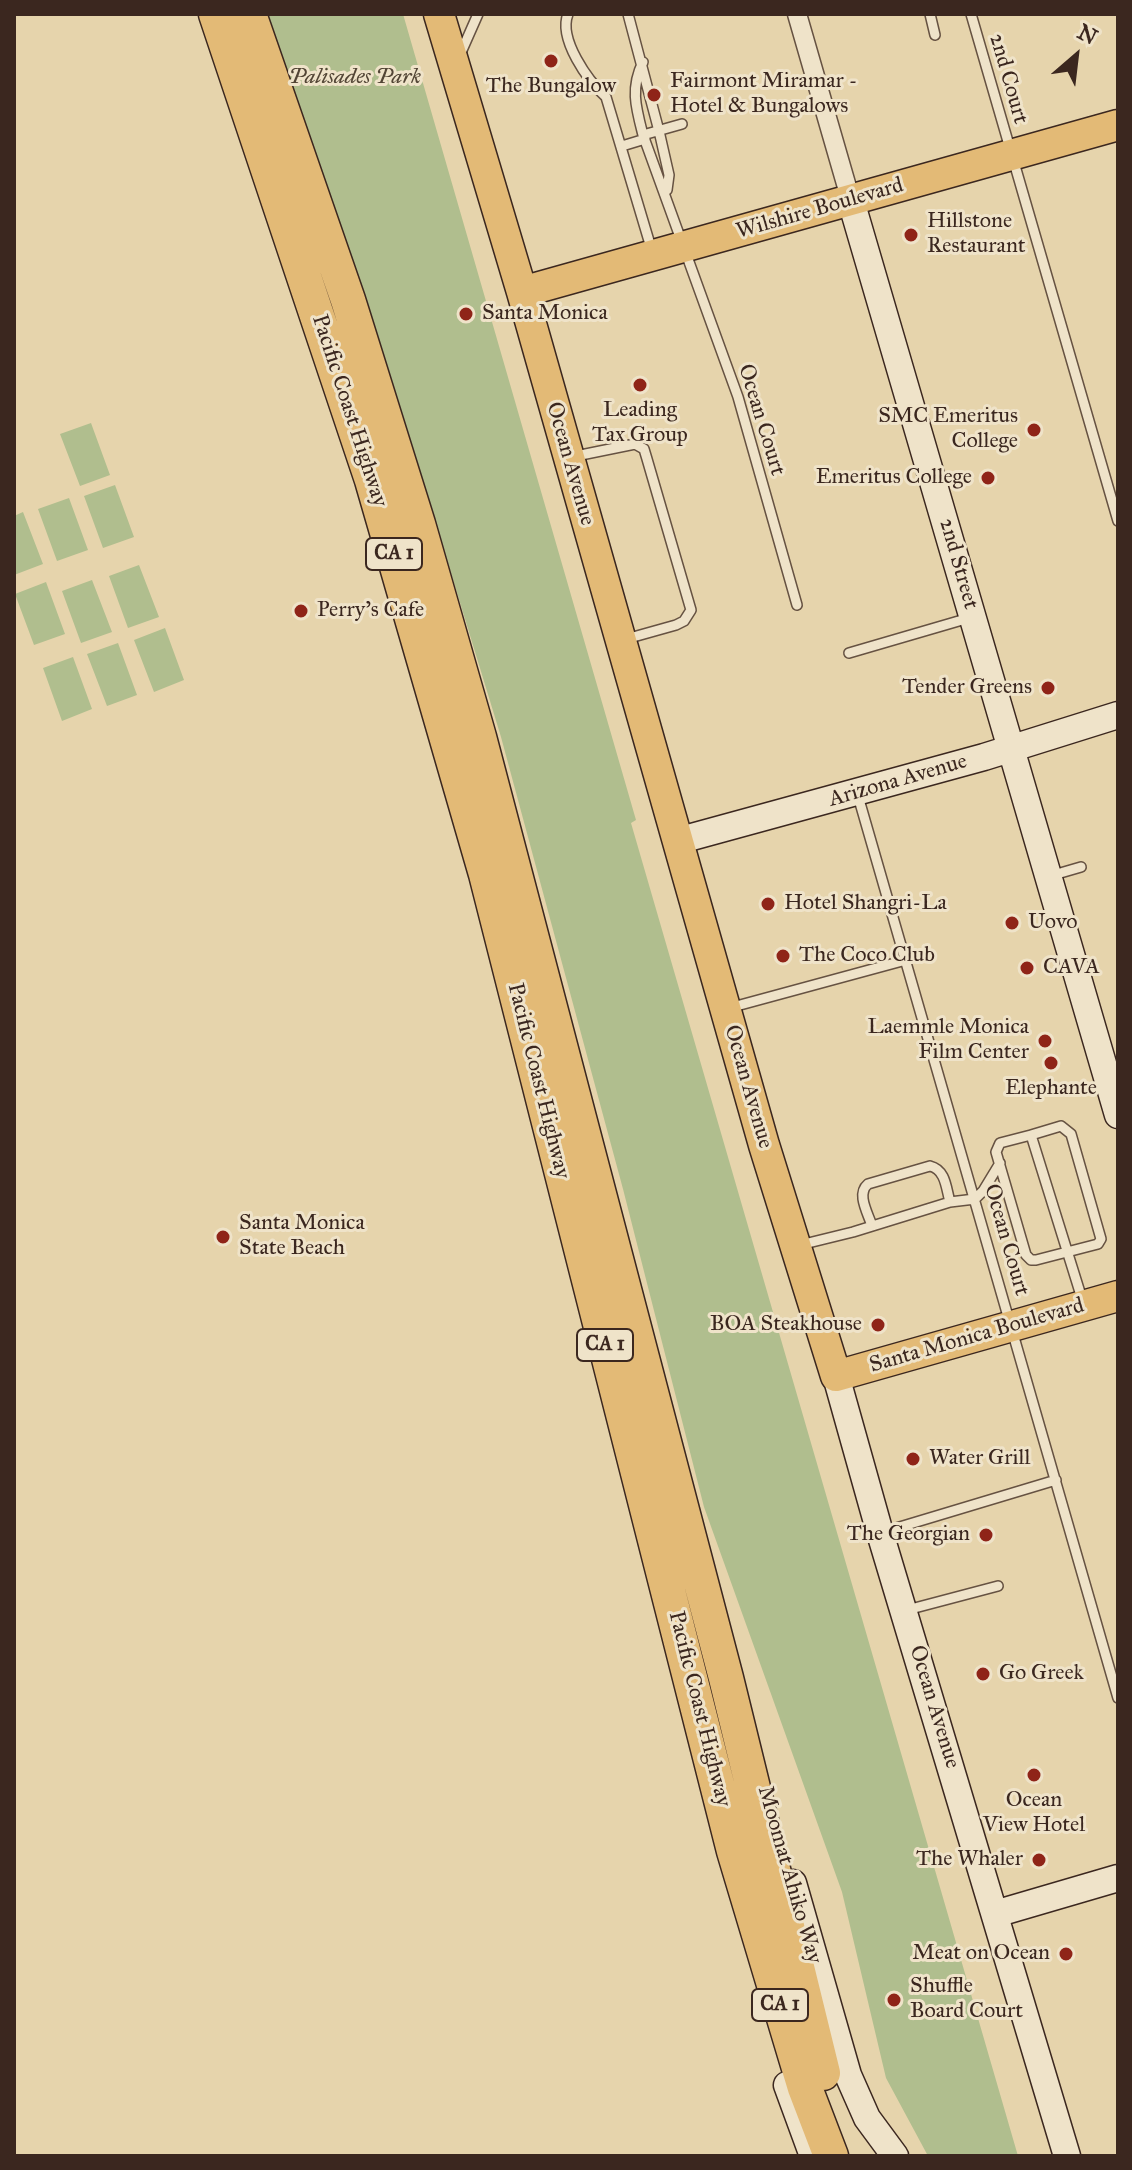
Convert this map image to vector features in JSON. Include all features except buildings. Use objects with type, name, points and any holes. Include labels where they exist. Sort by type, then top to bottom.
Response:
[{"type":"highway","name":"Pacific Coast Highway","points":[[216,14],[308,233],[418,524],[479,737],[726,1678],[823,2074],[854,2156]]},
{"type":"highway","name":"Pacific Coast Highway","points":[[249,14],[372,480],[486,874],[734,1851],[805,2088],[831,2156]]},
{"type":"main road","name":"Ocean Avenue","points":[[439,14],[522,292],[677,841],[836,1376]]},
{"type":"main road","name":"Wilshire Boulevard","points":[[522,292],[1118,125]]},
{"type":"main road","name":"Santa Monica Boulevard","points":[[836,1376],[1118,1296]]},
{"type":"street","name":"2nd Street","points":[[797,14],[1118,1111]]},
{"type":"street","name":"Arizona Avenue","points":[[677,841],[857,793],[1118,715]]},
{"type":"street","name":"Ocean Avenue","points":[[836,1376],[1067,2156]]},
{"type":"street","name":"Moomat Ahiko Way","points":[[726,1678],[772,1812],[848,2075],[867,2118],[895,2156]]},
{"type":"street","name":"Moomat Ahiko Way","points":[[734,1851],[757,1974],[783,2074],[813,2156]]},
{"type":"street","points":[[995,1914],[1118,1878]]},
{"type":"lane","points":[[455,67],[478,14]]},
{"type":"lane","points":[[568,14],[565,22],[574,52],[591,83],[606,97],[653,256]]},
{"type":"lane","points":[[628,14],[643,62],[669,175],[666,194]]},
{"type":"lane","points":[[930,14],[935,35]]},
{"type":"lane","name":"2nd Court","points":[[971,14],[1118,521]]},
{"type":"lane","points":[[643,62],[634,84],[635,103],[644,137],[666,194]]},
{"type":"lane","points":[[622,146],[682,124]]},
{"type":"lane","name":"Ocean Court","points":[[666,194],[738,397],[797,605]]},
{"type":"lane","points":[[568,458],[625,445],[635,444],[644,449],[691,605],[689,616],[684,621],[619,641]]},
{"type":"lane","points":[[849,653],[973,617]]},
{"type":"lane","name":"Ocean Court","points":[[857,793],[1118,1698]]},
{"type":"lane","points":[[1048,876],[1081,867]]},
{"type":"lane","points":[[726,1008],[906,960]]},
{"type":"lane","points":[[1061,1126],[1071,1134],[1101,1234],[1098,1244],[1031,1260],[1026,1255],[996,1152],[1000,1143],[1031,1135],[1061,1126]]},
{"type":"lane","points":[[1031,1135],[1084,1305]]},
{"type":"lane","points":[[796,1246],[950,1202],[975,1199],[1000,1163]]},
{"type":"lane","points":[[872,1226],[862,1194],[868,1184],[930,1166],[936,1167],[941,1171],[950,1202]]},
{"type":"lane","points":[[880,1533],[1056,1480]]},
{"type":"lane","points":[[904,1611],[998,1586]]},
{"type":"lane","points":[[783,2074],[803,2156]]},
{"type":"green space","name":"Palisades Park","points":[[268,14],[403,14],[636,820],[631,823],[1018,2156],[928,2156],[886,2078],[842,1892],[704,1507],[623,1189],[501,737],[411,442]]},
{"type":"green space","points":[[91,423],[110,475],[80,486],[60,434]]},
{"type":"green space","points":[[115,485],[134,537],[103,548],[84,496]]},
{"type":"green space","points":[[69,498],[88,550],[57,561],[38,509]]},
{"type":"green space","points":[[23,512],[43,564],[14,575],[14,516]]},
{"type":"green space","points":[[139,565],[159,617],[128,628],[109,576]]},
{"type":"green space","points":[[92,580],[112,632],[81,643],[62,591]]},
{"type":"green space","points":[[46,582],[65,634],[34,645],[15,594]]},
{"type":"green space","points":[[165,628],[184,680],[154,692],[134,640]]},
{"type":"green space","points":[[118,643],[137,695],[107,706],[87,654]]},
{"type":"green space","points":[[73,657],[92,709],[62,721],[43,668]]},
{"type":"place","name":"The Bungalow","points":[[551,61]]},
{"type":"place","name":"Fairmont Miramar - Hotel & Bungalows","points":[[654,95]]},
{"type":"place","name":"Hillstone Restaurant","points":[[911,235]]},
{"type":"place","name":"Santa Monica","points":[[466,314]]},
{"type":"place","name":"Leading Tax Group","points":[[640,385]]},
{"type":"place","name":"SMC Emeritus College","points":[[1034,430]]},
{"type":"place","name":"Emeritus College","points":[[988,478]]},
{"type":"place","name":"Perry's Cafe","points":[[301,611]]},
{"type":"place","name":"Tender Greens","points":[[1048,688]]},
{"type":"place","name":"Hotel Shangri-La","points":[[768,904]]},
{"type":"place","name":"Uovo","points":[[1012,923]]},
{"type":"place","name":"The Coco Club","points":[[783,956]]},
{"type":"place","name":"CAVA","points":[[1027,968]]},
{"type":"place","name":"Laemmle Monica Film Center","points":[[1045,1041]]},
{"type":"place","name":"Elephante","points":[[1051,1063]]},
{"type":"place","name":"Santa Monica State Beach","points":[[223,1237]]},
{"type":"place","name":"BOA Steakhouse","points":[[878,1325]]},
{"type":"place","name":"Water Grill","points":[[913,1459]]},
{"type":"place","name":"The Georgian","points":[[986,1535]]},
{"type":"place","name":"Go Greek","points":[[983,1674]]},
{"type":"place","name":"Ocean View Hotel","points":[[1034,1775]]},
{"type":"place","name":"The Whaler","points":[[1039,1860]]},
{"type":"place","name":"Meat on Ocean","points":[[1066,1954]]},
{"type":"place","name":"Shuffle Board Court","points":[[894,2000]]}]
